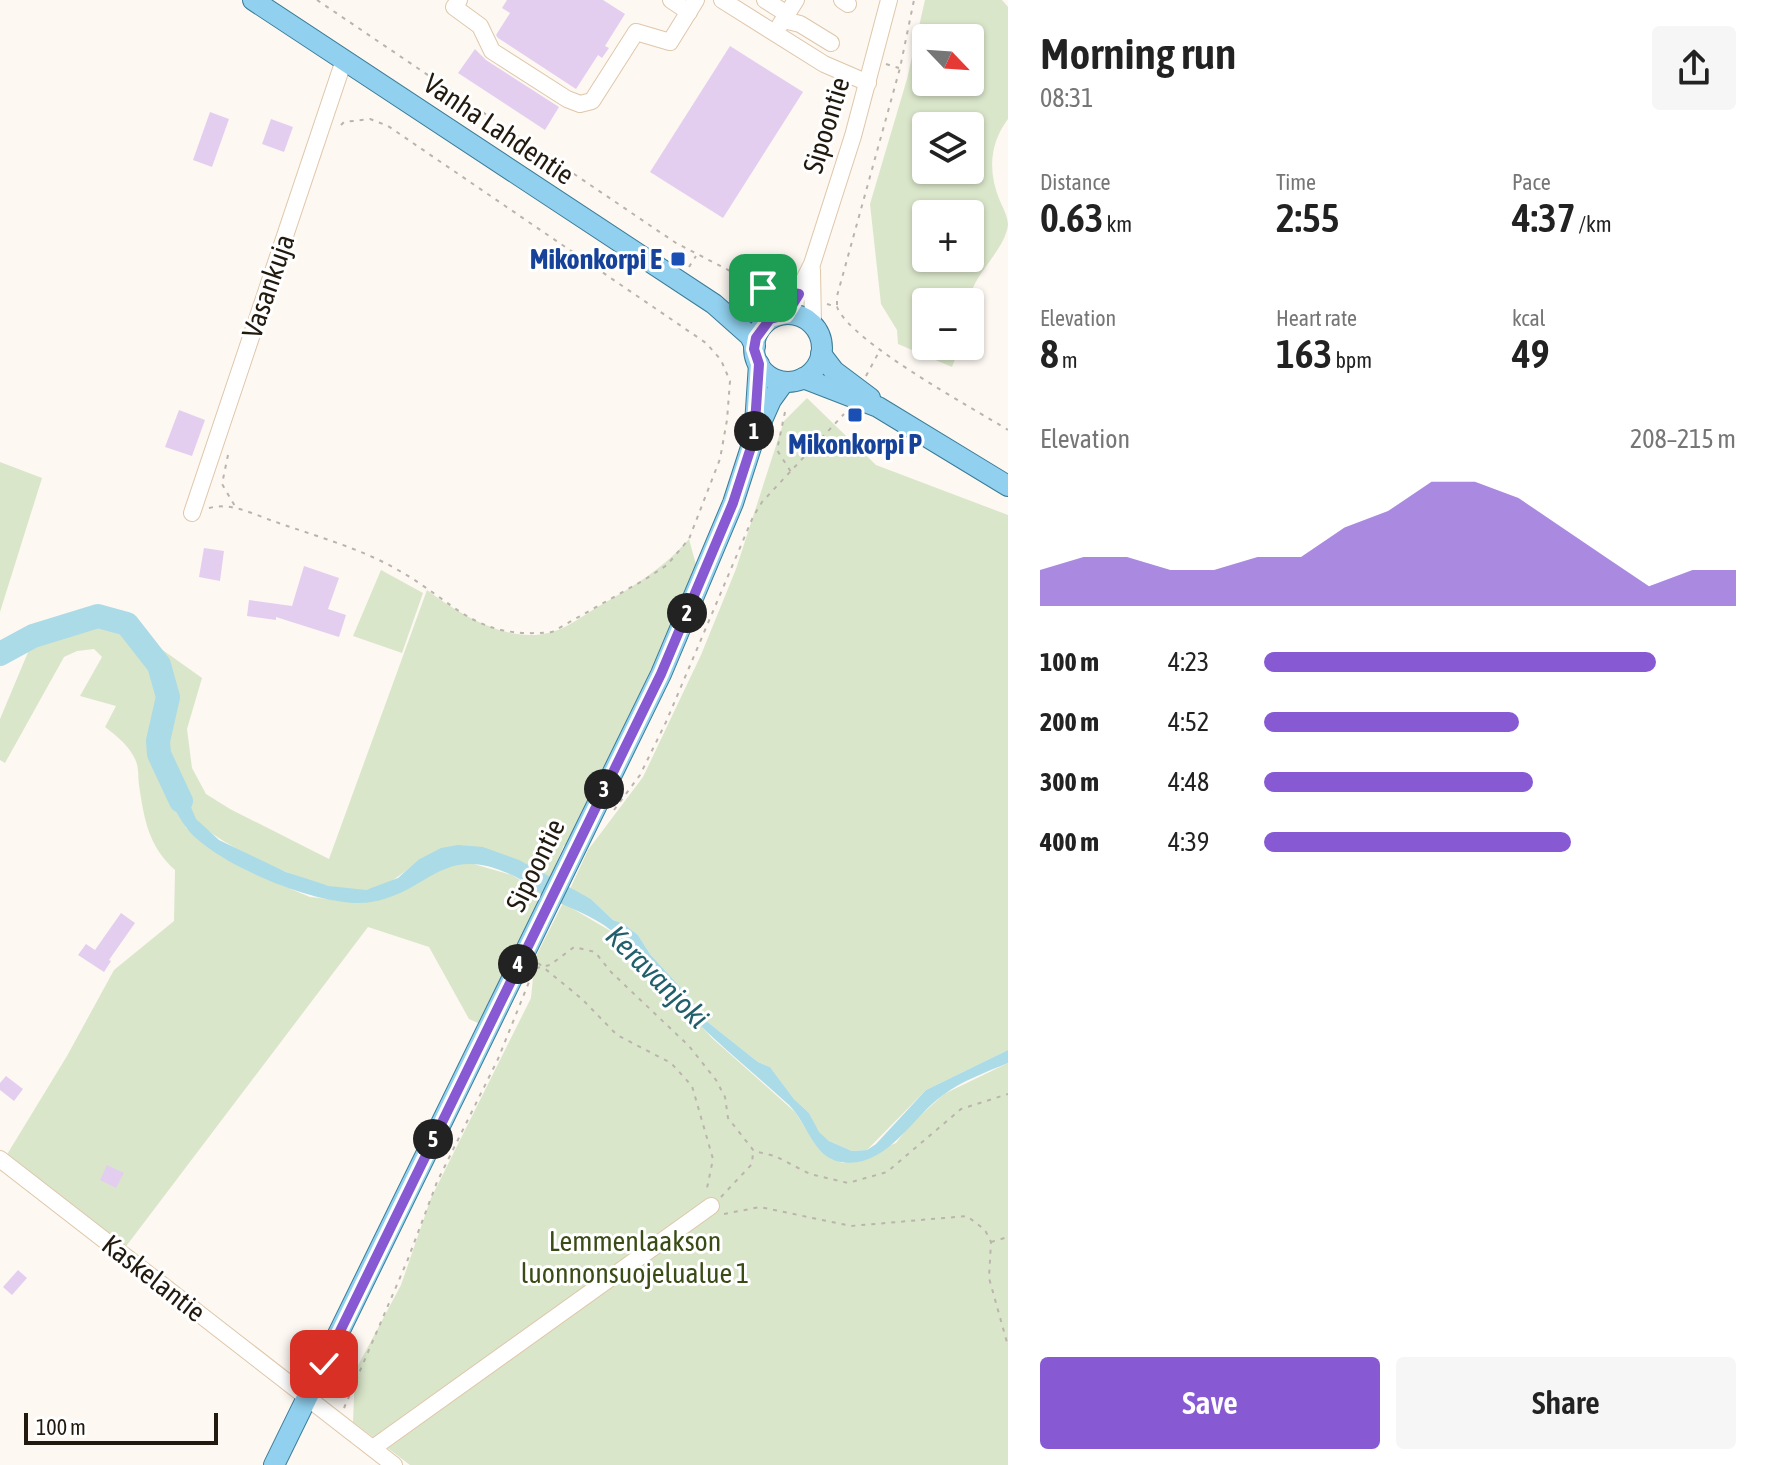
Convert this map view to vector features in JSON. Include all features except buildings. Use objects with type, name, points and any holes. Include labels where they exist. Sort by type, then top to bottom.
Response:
[{"type":"main road","name":"Vanha Lahdentie","points":[[253,0],[714,304],[750,336],[757,355]]},
{"type":"main road","name":"Vanha Lahdentie","points":[[714,304],[778,317]]},
{"type":"main road","points":[[793,380],[815,369],[821,354],[820,335],[804,318],[778,317],[762,327],[757,355],[773,378],[793,380],[878,407],[1008,486]]},
{"type":"main road","points":[[821,354],[834,371],[868,395],[878,407]]},
{"type":"main road","name":"Sipoontie","points":[[754,438],[757,355]]},
{"type":"main road","name":"Sipoontie","points":[[274,1465],[661,674],[733,503],[754,438],[771,400],[793,380]]},
{"type":"street","points":[[459,0],[454,7],[480,26],[492,51],[567,99],[580,104],[592,101],[636,32],[670,42],[693,6],[671,0]]},
{"type":"street","points":[[722,0],[785,17],[831,43]]},
{"type":"street","points":[[765,0],[785,17],[824,64],[868,83]]},
{"type":"street","name":"Sipoontie","points":[[813,325],[806,297],[812,264],[868,83],[889,0]]},
{"type":"street","name":"Vasankuja","points":[[192,513],[344,60]]},
{"type":"street","points":[[778,317],[806,297]]},
{"type":"street","name":"Kaskelantie","points":[[0,1159],[394,1465]]},
{"type":"street","points":[[373,1448],[711,1206]]},
{"type":"path","points":[[317,0],[696,255],[763,288],[837,307],[849,326],[880,349],[1008,430]]},
{"type":"path","points":[[837,307],[844,270],[900,68],[914,0]]},
{"type":"path","points":[[192,513],[216,506],[236,508],[361,552],[400,571],[458,613],[488,628],[531,635],[552,632],[667,565],[689,539],[720,459],[730,381],[721,360],[706,343],[388,126],[370,119],[344,122],[335,131]]},
{"type":"path","points":[[689,267],[696,255]]},
{"type":"path","points":[[863,382],[880,349]]},
{"type":"path","points":[[786,409],[777,450],[792,473]]},
{"type":"path","points":[[610,815],[640,775],[666,722],[762,502],[792,473],[844,412],[855,415]]},
{"type":"path","points":[[230,446],[222,484],[236,508]]},
{"type":"path","points":[[531,968],[543,967],[574,947],[595,952],[611,972],[689,1046],[716,1080],[725,1097],[728,1118],[754,1151],[775,1156],[810,1174],[848,1183],[887,1172],[961,1109],[1008,1094]]},
{"type":"path","points":[[531,957],[582,999],[617,1035],[671,1063],[692,1086],[713,1159],[706,1194],[711,1206],[721,1215],[760,1207],[851,1226],[967,1216],[985,1230],[991,1242],[989,1278],[1008,1346]]},
{"type":"path","points":[[338,1421],[408,1259],[437,1182],[498,1059],[529,989],[530,978]]},
{"type":"path","points":[[711,1206],[752,1164],[754,1151]]},
{"type":"path","points":[[991,1242],[1008,1237]]},
{"type":"green space","points":[[925,0],[1002,0],[1008,7],[1008,119],[997,138],[992,169],[1008,225],[1001,244],[984,270],[984,200],[912,200],[912,272],[983,272],[974,288],[912,288],[912,350],[898,344],[897,330],[881,304],[870,204],[912,57],[912,96],[984,96],[984,24],[920,24]]},
{"type":"green space","points":[[936,360],[955,360],[952,367]]},
{"type":"green space","points":[[807,398],[876,465],[1008,515],[1008,1050],[926,1090],[867,1150],[852,1151],[829,1141],[818,1132],[809,1113],[770,1067],[758,1062],[700,1016],[693,1001],[650,954],[638,935],[613,920],[591,899],[570,889],[588,850],[643,777],[701,655],[736,569],[784,421]]},
{"type":"green space","points":[[0,462],[42,478],[0,612]]},
{"type":"green space","points":[[689,539],[698,572],[572,852],[564,845],[550,878],[507,856],[418,860],[381,886],[349,890],[327,886],[253,857],[211,833],[195,818],[181,783],[161,752],[170,697],[162,663],[143,636],[202,678],[187,729],[192,768],[206,794],[329,859],[427,590],[454,609],[502,631],[536,635],[552,632],[573,623],[640,582]]},
{"type":"green space","points":[[381,570],[423,593],[402,653],[353,636]]},
{"type":"green space","points":[[98,619],[125,627],[157,667],[165,697],[156,739],[160,777],[186,828],[246,870],[310,897],[348,901],[452,864],[470,863],[512,875],[543,894],[478,1023],[469,1019],[429,947],[368,927],[121,1253],[3,1161],[67,1056],[114,970],[174,921],[175,870],[159,851],[149,831],[135,759],[105,727],[116,706],[80,696],[102,657],[94,649],[77,651],[64,657],[5,763],[0,760],[0,719],[34,638]]},
{"type":"green space","name":"Lemmenlaakson luonnonsuojelualue 1","points":[[563,903],[614,933],[634,952],[712,1038],[795,1112],[817,1146],[831,1159],[843,1163],[896,1143],[909,1126],[944,1094],[1008,1063],[1008,1465],[410,1465],[353,1422],[355,1371],[401,1285],[431,1198],[531,998],[535,958]]},
{"type":"water","points":[[170,769],[180,781],[196,819],[219,840],[286,872],[329,886],[366,890],[398,878],[418,860],[441,848],[458,845],[483,847],[519,860],[591,899],[613,920],[638,935],[650,954],[693,1001],[700,1016],[758,1062],[770,1067],[809,1113],[819,1132],[829,1141],[852,1151],[867,1150],[876,1144],[926,1090],[1008,1050],[1008,1063],[966,1081],[943,1095],[897,1140],[871,1158],[856,1162],[831,1159],[817,1146],[789,1105],[695,1020],[622,939],[595,920],[542,894],[512,875],[488,866],[469,864],[452,866],[391,897],[371,902],[351,903],[299,891],[244,869],[199,841],[181,821],[160,777]]},
{"type":"waterway","name":"Keravanjoki","points":[[0,654],[33,636],[98,616],[127,624],[159,665],[168,697],[158,741],[159,754],[181,801]]},
{"type":"place","name":"Mikonkorpi E","points":[[678,259]]},
{"type":"place","name":"Mikonkorpi P","points":[[855,415]]},
{"type":"route","points":[[324,1364],[661,674],[733,503],[754,438],[759,364],[754,349],[756,338],[770,319],[786,315],[799,294],[763,288]]}]
